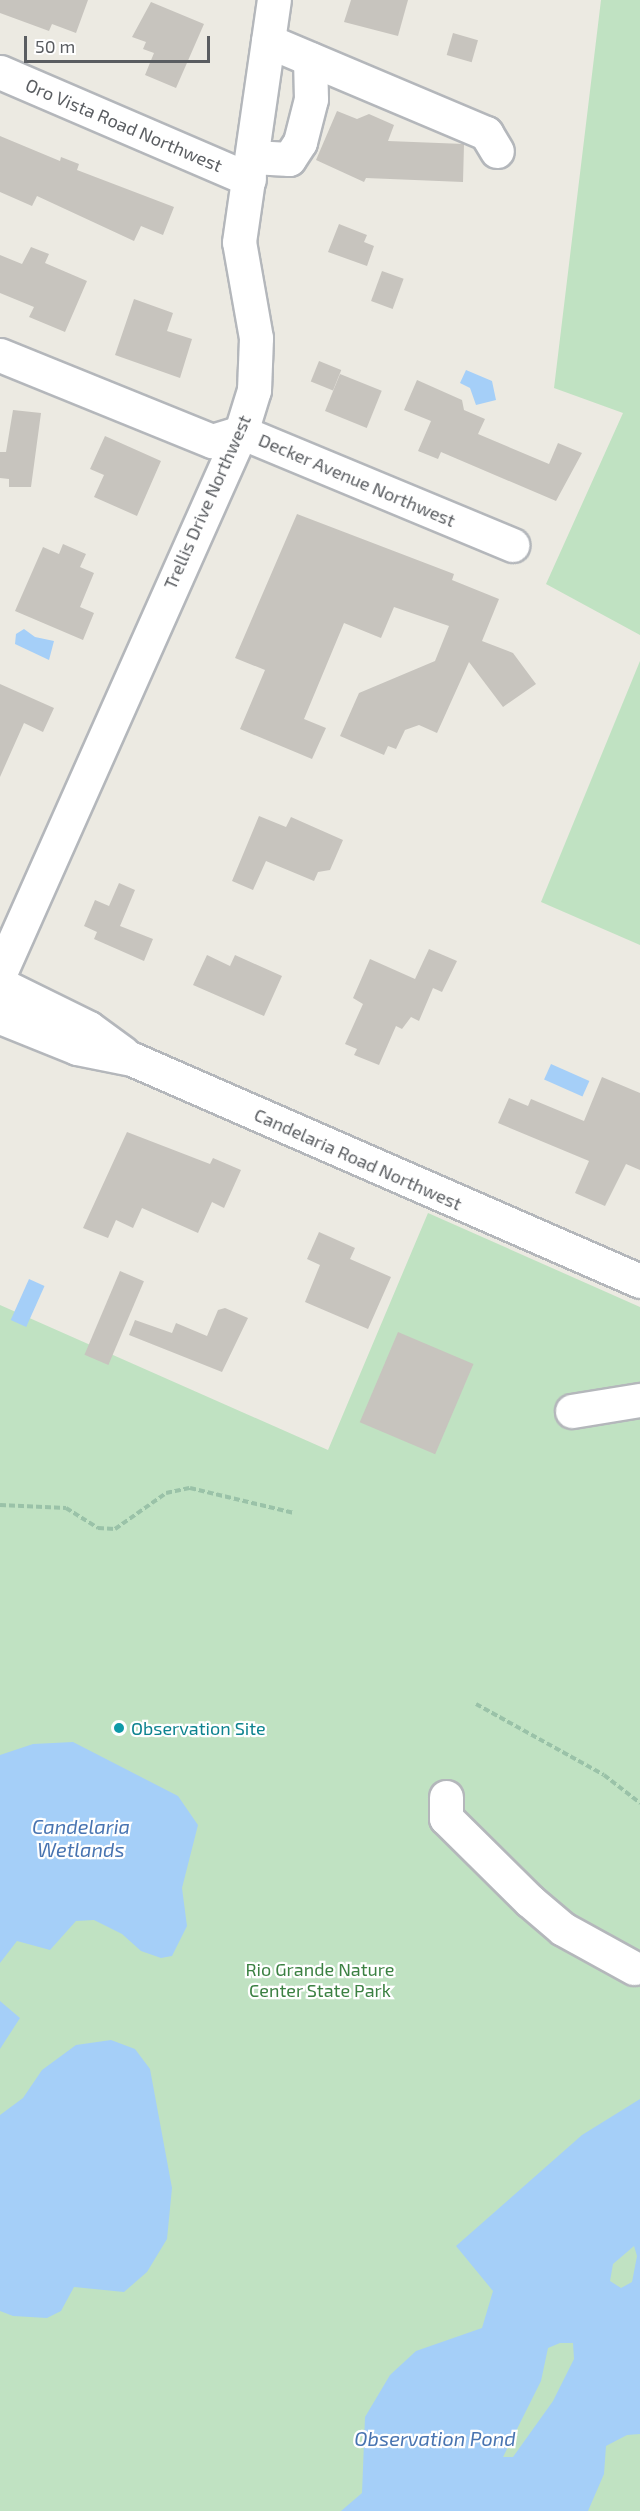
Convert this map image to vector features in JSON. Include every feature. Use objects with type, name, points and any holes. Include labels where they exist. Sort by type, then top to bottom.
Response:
[{"type":"street","name":"Trellis Drive Northwest","points":[[0,973],[241,432],[254,390],[256,338],[239,242],[274,0]]},
{"type":"street","points":[[268,41],[486,133],[497,151]]},
{"type":"street","points":[[250,168],[288,159],[300,142],[311,99],[310,59]]},
{"type":"street","name":"Oro Vista Road Northwest","points":[[0,72],[250,168]]},
{"type":"street","name":"Decker Avenue Northwest","points":[[0,355],[212,441],[241,432],[512,545]]},
{"type":"street","name":"Candelaria Road Northwest","points":[[0,984],[89,1028],[132,1059],[640,1281]]},
{"type":"street","name":"Candelaria Road Northwest","points":[[0,1017],[77,1048],[132,1059]]},
{"type":"street","points":[[572,1411],[640,1400]]},
{"type":"street","points":[[446,1797],[446,1818],[530,1901],[563,1929],[634,1968]]},
{"type":"path","points":[[0,1505],[66,1508],[98,1528],[115,1529],[166,1493],[190,1488],[294,1513]]},
{"type":"path","points":[[476,1704],[604,1775],[640,1803]]},
{"type":"green space","points":[[601,0],[640,0],[640,635],[546,584],[623,413],[554,388]]},
{"type":"green space","points":[[640,661],[640,945],[541,902]]},
{"type":"green space","name":"Rio Grande Nature Center State Park","points":[[428,1213],[640,1307],[640,2511],[0,2511],[0,1305],[328,1450]]},
{"type":"water","points":[[466,370],[492,381],[496,400],[476,405],[470,388],[460,383]]},
{"type":"water","points":[[24,629],[35,637],[54,641],[49,660],[15,644],[16,634]]},
{"type":"water","points":[[551,1064],[589,1081],[582,1097],[544,1080]]},
{"type":"water","points":[[29,1279],[45,1286],[26,1327],[11,1320]]},
{"type":"water","name":"Candelaria Wetlands","points":[[73,1742],[178,1796],[198,1825],[182,1888],[187,1926],[172,1956],[161,1958],[141,1951],[122,1934],[94,1920],[76,1921],[50,1950],[17,1941],[0,1963],[0,1755],[33,1744]]},
{"type":"water","points":[[0,2001],[20,2018],[0,2049]]},
{"type":"water","points":[[111,2040],[135,2049],[150,2069],[172,2188],[167,2239],[147,2272],[124,2292],[74,2287],[61,2311],[47,2318],[13,2316],[0,2311],[0,2115],[23,2098],[42,2070],[76,2045]]},
{"type":"water","name":"Observation Pond","points":[[640,2099],[640,2434],[627,2435],[606,2446],[604,2474],[588,2511],[341,2511],[362,2493],[365,2417],[390,2375],[416,2351],[482,2328],[493,2291],[456,2246],[582,2135]],"holes":[[[634,2246],[637,2256],[632,2282],[621,2288],[610,2281],[613,2264]],[[560,2343],[573,2343],[574,2359],[553,2401],[513,2457],[503,2457],[541,2381],[548,2348]]]},
{"type":"building","points":[[0,0],[88,0],[76,33],[52,24],[49,31],[0,13]]},
{"type":"building","points":[[351,0],[408,0],[398,36],[344,22]]},
{"type":"building","points":[[151,2],[204,24],[176,88],[145,75],[154,53],[143,49],[146,42],[132,37]]},
{"type":"building","points":[[453,33],[478,40],[472,62],[447,55]]},
{"type":"building","points":[[337,111],[357,119],[369,114],[394,125],[388,141],[464,144],[463,182],[366,178],[364,182],[316,160]]},
{"type":"building","points":[[0,136],[60,161],[61,157],[79,164],[77,170],[174,207],[163,235],[141,226],[134,241],[37,196],[32,206],[0,192]]},
{"type":"building","points":[[339,224],[367,235],[364,242],[374,246],[367,266],[328,252]]},
{"type":"building","points":[[31,247],[49,254],[45,263],[87,281],[65,332],[29,317],[34,307],[0,293],[0,255],[22,264]]},
{"type":"building","points":[[382,271],[404,279],[393,309],[371,301]]},
{"type":"building","points":[[134,299],[173,313],[167,331],[192,339],[180,378],[115,355]]},
{"type":"building","points":[[319,361],[341,370],[333,390],[311,381]]},
{"type":"building","points":[[340,374],[382,391],[367,428],[325,411]]},
{"type":"building","points":[[417,380],[462,400],[464,410],[485,419],[478,434],[549,464],[558,443],[582,453],[556,501],[441,452],[438,459],[418,451],[431,421],[404,410]]},
{"type":"building","points":[[13,410],[41,413],[31,487],[9,487],[9,479],[0,478],[0,452],[6,452]]},
{"type":"building","points":[[105,436],[161,461],[137,516],[94,497],[104,475],[90,469]]},
{"type":"building","points":[[297,514],[454,574],[452,580],[499,599],[482,641],[513,653],[536,684],[503,707],[469,662],[437,733],[419,725],[405,730],[396,749],[388,746],[384,755],[340,736],[359,693],[435,661],[449,626],[394,607],[381,638],[344,623],[304,719],[326,728],[312,759],[240,729],[265,670],[235,658]]},
{"type":"building","points":[[63,544],[86,554],[80,567],[94,573],[80,607],[94,613],[83,640],[15,611],[43,547],[59,554]]},
{"type":"building","points":[[0,684],[54,708],[43,732],[24,723],[0,777]]},
{"type":"building","points":[[259,816],[286,827],[291,817],[343,840],[330,870],[318,872],[314,881],[266,861],[253,890],[232,881]]},
{"type":"building","points":[[119,883],[135,890],[120,926],[153,939],[144,961],[94,939],[97,932],[84,926],[95,900],[109,906]]},
{"type":"building","points":[[429,949],[457,961],[442,992],[433,988],[419,1021],[411,1017],[402,1029],[396,1026],[379,1065],[354,1055],[357,1049],[345,1044],[363,1004],[353,998],[370,959],[415,979]]},
{"type":"building","points":[[207,955],[230,966],[235,955],[282,976],[264,1016],[193,985]]},
{"type":"building","points":[[602,1077],[640,1093],[640,1170],[626,1164],[605,1206],[575,1193],[589,1161],[498,1123],[509,1098],[528,1106],[531,1099],[584,1121]]},
{"type":"building","points":[[127,1132],[210,1164],[213,1158],[241,1170],[224,1208],[212,1202],[198,1233],[142,1208],[133,1228],[116,1220],[108,1238],[83,1228]]},
{"type":"building","points":[[319,1232],[355,1248],[350,1259],[391,1277],[368,1329],[305,1302],[320,1265],[307,1259]]},
{"type":"building","points":[[120,1271],[144,1281],[108,1365],[84,1355]]},
{"type":"building","points":[[225,1308],[248,1318],[222,1372],[129,1335],[135,1320],[172,1333],[176,1323],[207,1336],[218,1310]]},
{"type":"building","points":[[398,1332],[473,1364],[435,1454],[360,1422]]},
{"type":"place","name":"Observation Site","points":[[119,1728]]}]
